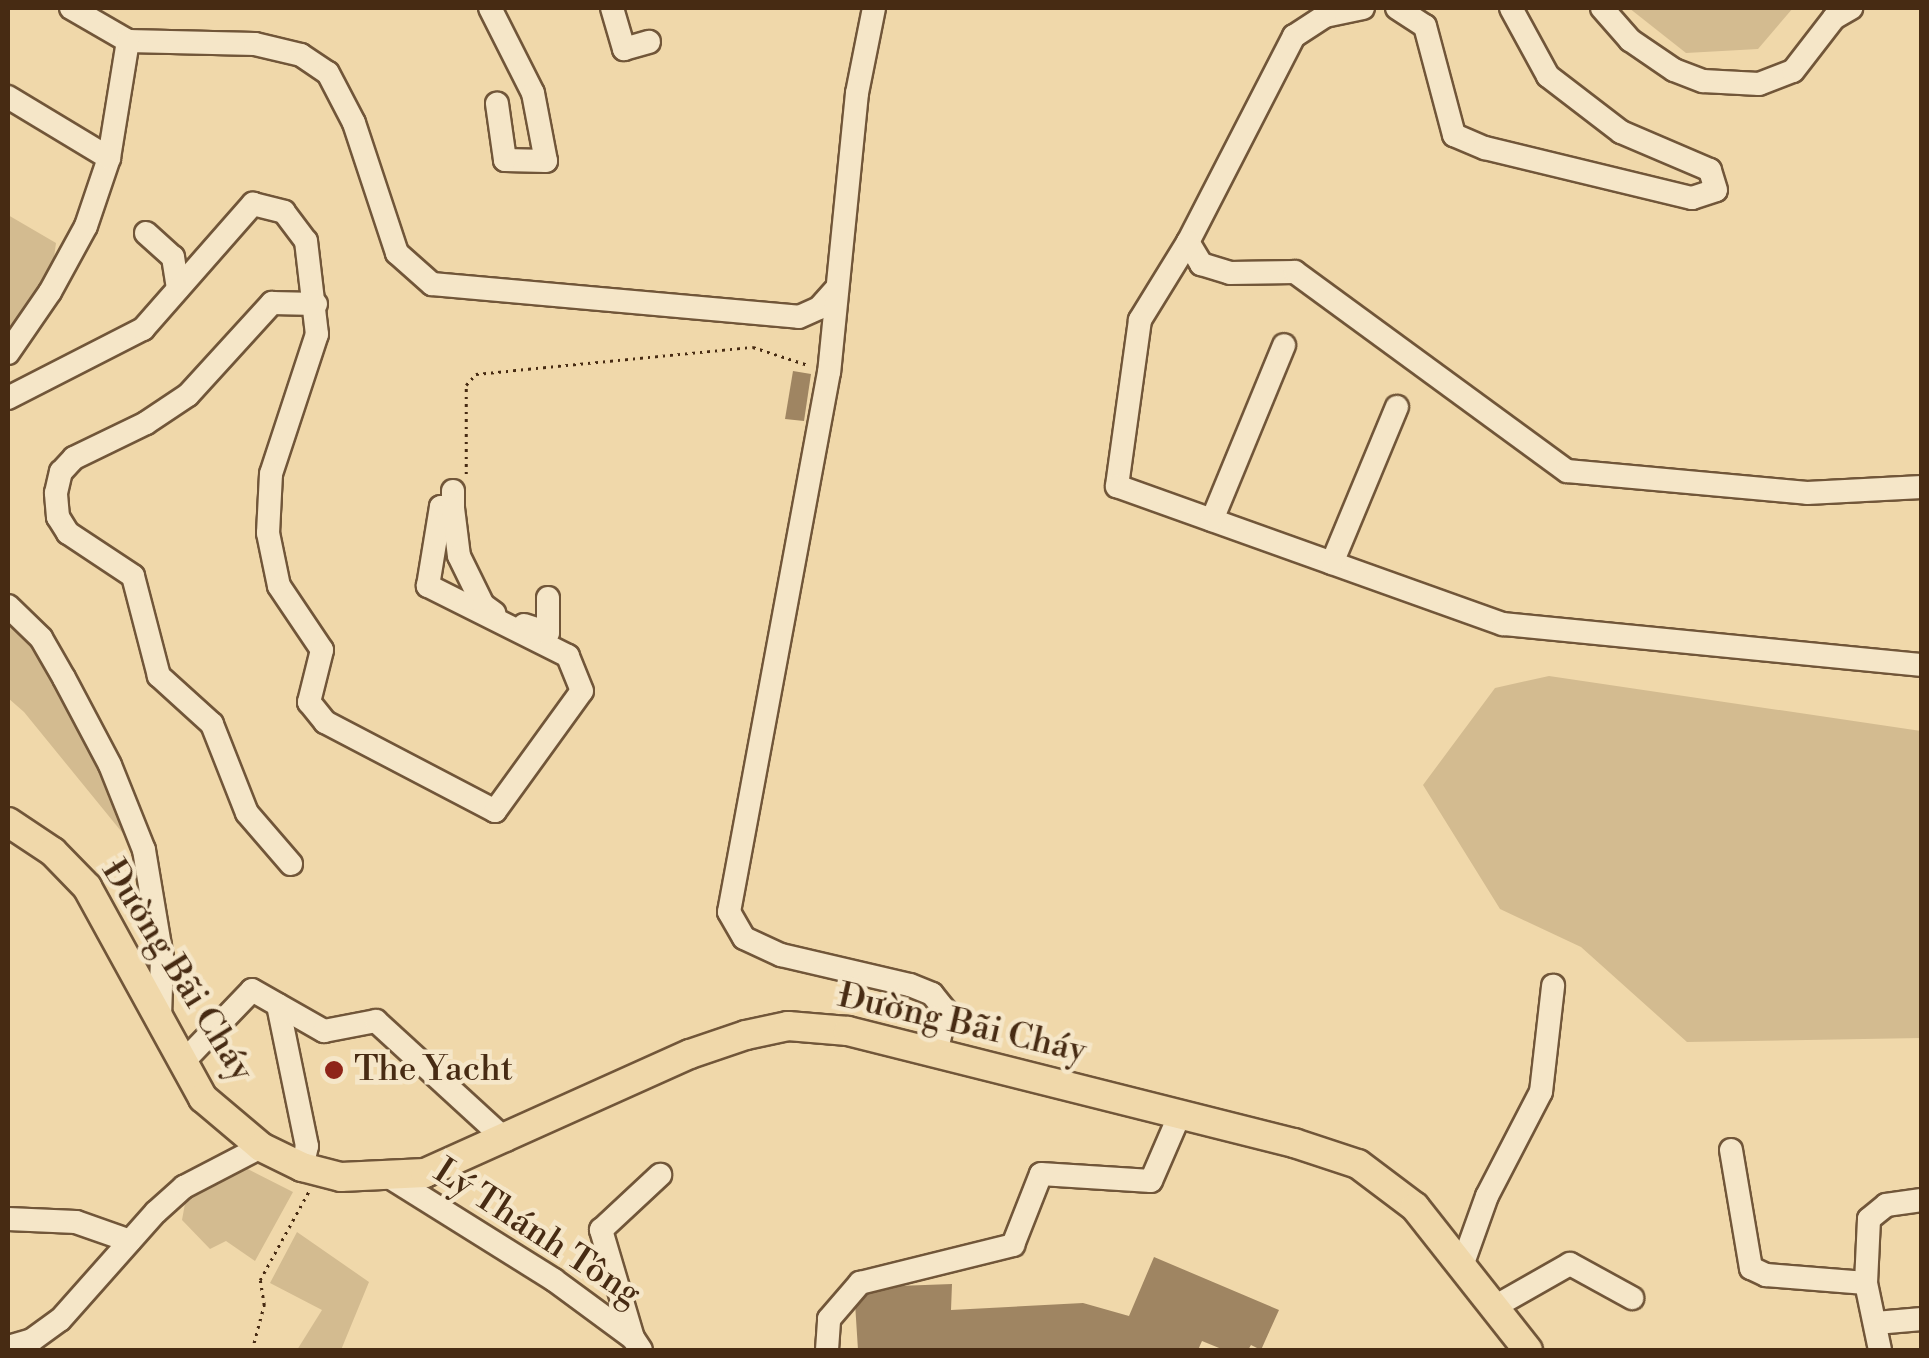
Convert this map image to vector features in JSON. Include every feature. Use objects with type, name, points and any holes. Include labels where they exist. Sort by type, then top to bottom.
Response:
[{"type":"main road","name":"Đường Bãi Cháy","points":[[8,822],[53,852],[88,886],[203,1098],[260,1147],[310,1169],[341,1177],[391,1178],[425,1173],[506,1140],[690,1054],[788,1026],[848,1031],[1180,1114],[1358,1164],[1415,1207],[1464,1263],[1528,1350]]},
{"type":"street","points":[[72,8],[128,41],[255,44],[301,55],[328,73],[354,123],[397,254],[432,284],[799,317],[819,308],[837,288]]},
{"type":"street","points":[[612,8],[624,49],[649,42]]},
{"type":"street","points":[[874,8],[857,93],[830,372],[729,912],[744,938],[781,955],[932,994],[946,1011],[936,1053]]},
{"type":"street","points":[[1364,8],[1325,16],[1294,36],[1188,242],[1140,320],[1117,486],[1503,624],[1922,666]]},
{"type":"street","points":[[1397,8],[1424,26],[1454,134],[1484,148],[1692,198],[1716,190],[1710,170],[1621,132],[1548,76],[1511,8]]},
{"type":"street","points":[[1602,8],[1630,40],[1674,70],[1704,81],[1759,84],[1793,71],[1834,18],[1851,8]]},
{"type":"street","points":[[496,104],[505,160],[546,161],[533,93],[497,10]]},
{"type":"street","points":[[8,354],[50,292],[86,226],[108,158],[128,41]]},
{"type":"street","points":[[8,97],[108,158]]},
{"type":"street","points":[[8,398],[143,329],[253,204],[284,212],[306,240],[317,334],[271,474],[268,533],[279,586],[322,650],[309,702],[325,722],[495,812],[582,691],[568,656],[551,641],[484,606],[459,556],[453,500],[441,507],[428,586],[551,641]]},
{"type":"street","points":[[146,232],[172,257],[178,289]]},
{"type":"street","points":[[1188,242],[1201,264],[1230,274],[1295,272],[1567,471],[1807,493],[1920,489]]},
{"type":"street","points":[[291,864],[247,814],[212,724],[159,676],[133,576],[68,533],[58,517],[56,493],[62,472],[74,458],[146,424],[188,395],[272,303],[316,304]]},
{"type":"street","points":[[1212,520],[1284,345]]},
{"type":"street","points":[[1332,562],[1397,407]]},
{"type":"street","points":[[548,598],[551,641]]},
{"type":"street","points":[[8,606],[41,638],[64,678],[110,765],[144,850],[162,957],[160,1016]]},
{"type":"street","points":[[1464,1263],[1487,1196],[1541,1092],[1554,986]]},
{"type":"street","points":[[184,1061],[252,990],[324,1031],[376,1022],[506,1140]]},
{"type":"street","points":[[278,1005],[310,1169]]},
{"type":"street","points":[[827,1350],[829,1319],[860,1283],[1013,1245],[1041,1174],[1151,1182],[1180,1114]]},
{"type":"street","points":[[8,1347],[32,1340],[60,1320],[184,1187],[260,1147]]},
{"type":"street","points":[[1731,1150],[1751,1268],[1766,1275],[1866,1283]]},
{"type":"street","points":[[638,1344],[601,1230],[660,1174]]},
{"type":"street","name":"Lý Thánh Tông","points":[[391,1178],[554,1280],[638,1344]]},
{"type":"street","points":[[1880,1350],[1866,1283],[1870,1220],[1886,1205],[1922,1200]]},
{"type":"street","points":[[8,1219],[76,1222],[130,1241]]},
{"type":"street","points":[[1496,1306],[1570,1264],[1632,1298]]},
{"type":"street","points":[[1876,1323],[1922,1319]]},
{"type":"path","points":[[453,500],[470,470],[466,385],[476,374],[753,347],[830,372]]},
{"type":"path","points":[[252,1350],[264,1305],[260,1280],[310,1169]]},
{"type":"shaded area","points":[[1629,8],[1793,8],[1758,49],[1686,53]]},
{"type":"shaded area","points":[[8,215],[56,243],[52,272],[8,336]]},
{"type":"shaded area","points":[[8,618],[35,645],[105,769],[134,847],[24,712],[8,698]]},
{"type":"shaded area","points":[[1549,676],[1921,731],[1921,1038],[1687,1042],[1581,947],[1500,909],[1423,785],[1495,688]]},
{"type":"shaded area","points":[[240,1165],[293,1192],[255,1261],[226,1241],[210,1249],[182,1220],[186,1198]]},
{"type":"shaded area","points":[[297,1232],[369,1282],[341,1350],[297,1350],[322,1310],[270,1283]]},
{"type":"building","points":[[793,371],[811,374],[804,421],[785,419]]},
{"type":"building","points":[[1154,1257],[1279,1310],[1261,1350],[1251,1345],[1248,1350],[1224,1350],[1202,1341],[1198,1350],[858,1350],[855,1303],[870,1287],[952,1284],[951,1310],[1083,1303],[1129,1316]]},
{"type":"place","name":"The Yacht","points":[[334,1070]]}]
